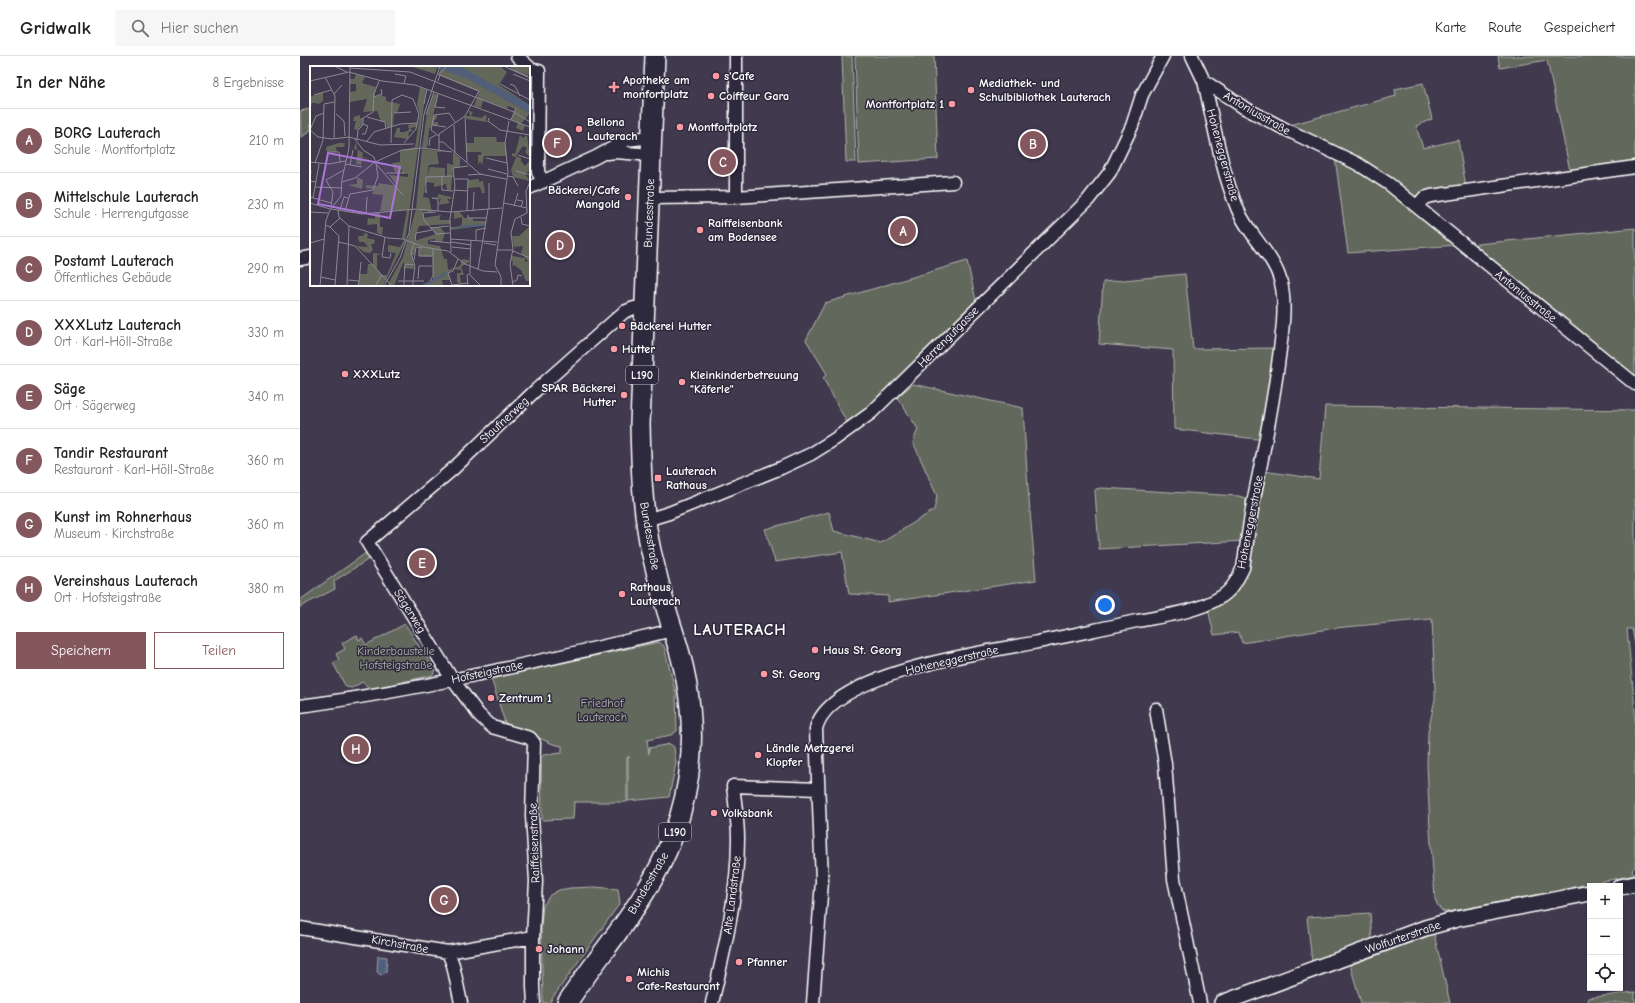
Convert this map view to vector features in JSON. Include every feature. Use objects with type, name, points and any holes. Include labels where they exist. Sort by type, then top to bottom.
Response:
[{"type":"main road","name":"Bundesstraße","points":[[567,1003],[583,978],[638,905],[659,868],[673,836],[682,810],[689,776],[691,725],[686,679],[658,581],[646,520],[642,482],[640,432],[655,56]]},
{"type":"street","points":[[517,56],[528,66]]},
{"type":"street","points":[[736,56],[736,197]]},
{"type":"street","name":"Herrengutgasse","points":[[646,520],[669,513],[805,457],[835,439],[871,413],[1088,200],[1110,172],[1132,126],[1142,95],[1163,56]]},
{"type":"street","points":[[1192,56],[1204,81]]},
{"type":"street","points":[[530,68],[539,71],[538,172],[543,182]]},
{"type":"street","name":"Antoniusstraße","points":[[1204,81],[1243,107],[1358,164],[1389,184],[1635,384]]},
{"type":"street","name":"Hoheneggerstraße","points":[[813,1003],[822,882],[816,729],[817,723],[830,705],[855,689],[889,675],[950,658],[1162,616],[1202,606],[1220,598],[1230,590],[1238,579],[1243,568],[1255,494],[1268,430],[1282,337],[1283,300],[1281,283],[1276,269],[1246,227],[1232,193],[1204,81]]},
{"type":"street","points":[[530,188],[602,154],[627,140],[651,146]]},
{"type":"street","points":[[602,154],[651,146]]},
{"type":"street","points":[[1417,206],[1424,198],[1431,196],[1635,167]]},
{"type":"street","points":[[649,198],[736,197],[953,182]]},
{"type":"street","points":[[300,259],[310,257]]},
{"type":"street","name":"Staufnerweg","points":[[367,542],[453,469],[536,390],[624,312],[634,308],[644,309]]},
{"type":"street","name":"Sägerweg","points":[[367,542],[452,680],[479,714],[492,727],[530,738],[534,743],[534,750]]},
{"type":"street","name":"Hofsteigstraße","points":[[300,706],[343,700],[452,680],[673,630]]},
{"type":"street","points":[[1156,709],[1165,764],[1174,879],[1200,1003]]},
{"type":"street","name":"Raiffeisenstraße","points":[[534,750],[532,816],[536,881],[533,936],[534,1003]]},
{"type":"street","name":"Alte Landstraße","points":[[712,1003],[730,922],[737,873],[738,836],[733,786],[818,789]]},
{"type":"street","points":[[1623,886],[1635,884]]},
{"type":"street","name":"Wolfurterstraße","points":[[1222,1003],[1425,928],[1462,917],[1587,894]]},
{"type":"street","name":"Kirchstraße","points":[[300,928],[448,952]]},
{"type":"street","points":[[460,1003],[453,965],[448,952],[533,936]]},
{"type":"green space","points":[[842,56],[852,56],[856,162],[846,162]]},
{"type":"green space","points":[[855,56],[934,56],[938,159],[859,164]]},
{"type":"green space","points":[[1498,56],[1635,56],[1635,162],[1570,171],[1547,60],[1500,68]]},
{"type":"green space","points":[[1423,83],[1432,119],[1416,126],[1423,148],[1458,140],[1466,187],[1404,198],[1457,245],[1348,253],[1334,150],[1286,126],[1396,96],[1395,89]]},
{"type":"green space","points":[[310,109],[310,131],[301,138],[300,111]]},
{"type":"green space","points":[[1635,228],[1635,383],[1468,245]]},
{"type":"green space","points":[[967,261],[976,300],[883,396],[851,421],[846,421],[823,378],[827,374],[806,340],[825,303]]},
{"type":"green space","points":[[1185,274],[1193,349],[1277,348],[1265,440],[1174,429],[1173,350],[1099,344],[1103,282]]},
{"type":"green space","points":[[913,384],[1023,408],[1036,580],[888,602],[888,596],[849,594],[842,552],[775,562],[765,529],[829,512],[834,531],[881,543],[934,510],[937,496],[913,442],[918,429],[897,397]]},
{"type":"green space","points":[[1325,406],[1635,410],[1635,644],[1632,629],[1627,629],[1635,709],[1635,867],[1632,870],[1635,875],[1587,883],[1587,884],[1573,887],[1573,891],[1446,912],[1442,911],[1435,899],[1427,764],[1428,732],[1435,699],[1432,619],[1335,628],[1242,643],[1239,632],[1214,635],[1208,609],[1232,594],[1263,471],[1319,479]]},
{"type":"green space","points":[[1101,488],[1239,496],[1245,498],[1248,511],[1244,541],[1099,549],[1095,491],[1096,489]]},
{"type":"green space","points":[[370,550],[372,557],[334,581],[335,589],[300,607],[300,600]]},
{"type":"green space","name":"Kinderbaustelle Hofsteigstraße","points":[[405,624],[435,668],[433,675],[371,689],[362,682],[352,688],[346,687],[333,663],[339,660],[336,654],[345,649],[342,643],[357,635],[359,640],[362,638],[366,645]]},
{"type":"green space","name":"Friedhof Lauterach","points":[[659,642],[664,646],[676,694],[677,731],[671,735],[647,740],[649,754],[649,748],[670,744],[674,747],[676,763],[669,797],[628,801],[628,758],[630,757],[627,757],[627,802],[574,802],[573,819],[542,820],[541,758],[543,755],[562,753],[562,746],[553,744],[505,723],[491,678]]},
{"type":"green space","points":[[594,887],[618,889],[620,903],[549,1003],[543,1003],[541,925],[543,906],[550,895],[559,890]]},
{"type":"green space","points":[[1370,913],[1372,940],[1312,962],[1307,917]]},
{"type":"green space","points":[[1434,934],[1450,1003],[1361,1003],[1350,965]]},
{"type":"green space","points":[[1635,992],[1635,1003],[1589,1003],[1588,998]]},
{"type":"water","points":[[378,956],[387,957],[386,972],[381,975],[377,972]]},
{"type":"place","name":"s'Cafe","points":[[716,76]]},
{"type":"place","name":"Apotheke am monfortplatz","points":[[614,87]]},
{"type":"place","name":"Mediathek- und Schulbibliothek Lauterach","points":[[971,90]]},
{"type":"place","name":"Coiffeur Gara","points":[[711,96]]},
{"type":"place","name":"Montfortplatz 1","points":[[952,104]]},
{"type":"place","name":"Montfortplatz","points":[[680,127]]},
{"type":"place","name":"Bellona Lauterach","points":[[579,129]]},
{"type":"place","name":"Tandir Restaurant","points":[[557,143]]},
{"type":"place","name":"Mittelschule Lauterach","points":[[1033,144]]},
{"type":"place","name":"Postamt Lauterach","points":[[723,162]]},
{"type":"place","name":"Bäckerei/Cafe Mangold","points":[[628,197]]},
{"type":"place","name":"Raiffeisenbank am Bodensee","points":[[700,230]]},
{"type":"place","name":"BORG Lauterach","points":[[903,231]]},
{"type":"place","name":"XXXLutz Lauterach","points":[[560,245]]},
{"type":"place","name":"Bäckerei Hutter","points":[[622,326]]},
{"type":"place","name":"Hutter","points":[[614,349]]},
{"type":"place","name":"XXXLutz","points":[[345,374]]},
{"type":"place","name":"Kleinkinderbetreuung \"Käferle\"","points":[[682,382]]},
{"type":"place","name":"SPAR Bäckerei Hutter","points":[[624,395]]},
{"type":"place","name":"Lauterach Rathaus","points":[[658,478]]},
{"type":"place","name":"Säge","points":[[422,563]]},
{"type":"place","name":"Rathaus Lauterach","points":[[622,594]]},
{"type":"place","name":"Haus St. Georg","points":[[815,650]]},
{"type":"place","name":"St. Georg","points":[[764,674]]},
{"type":"place","name":"Zentrum 1","points":[[491,698]]},
{"type":"place","name":"Vereinshaus Lauterach","points":[[356,749]]},
{"type":"place","name":"Ländle Metzgerei Klopfer","points":[[758,755]]},
{"type":"place","name":"Volksbank","points":[[714,813]]},
{"type":"place","name":"Kunst im Rohnerhaus","points":[[444,900]]},
{"type":"place","name":"Johann","points":[[539,949]]},
{"type":"place","name":"Pfanner","points":[[739,962]]},
{"type":"place","name":"Michis Cafe-Restaurant","points":[[629,979]]},
{"type":"district","name":"LAUTERACH","points":[[740,629]]}]
